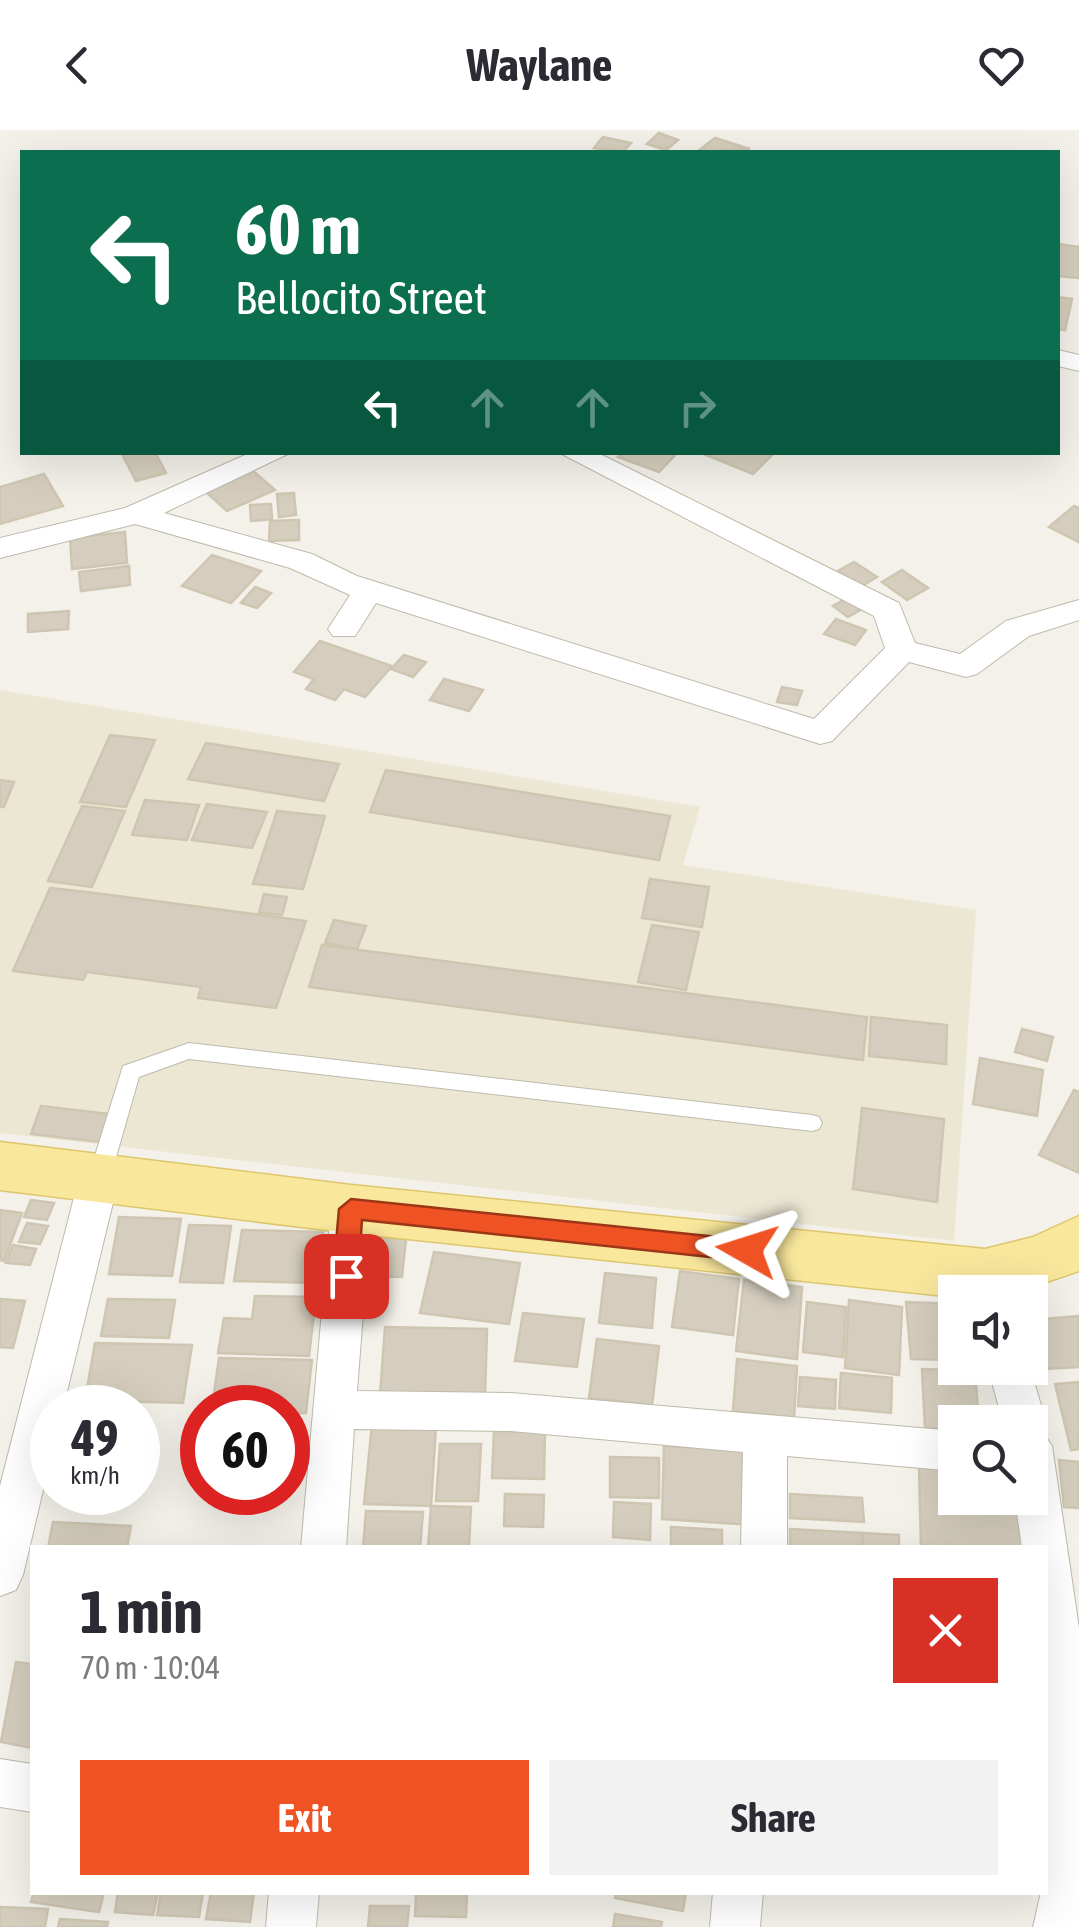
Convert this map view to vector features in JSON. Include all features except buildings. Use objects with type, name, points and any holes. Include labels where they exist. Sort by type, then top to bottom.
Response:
[{"type":"main road","points":[[0,1166],[938,1278]]},
{"type":"main road","points":[[1010,1275],[1079,1242]]},
{"type":"street","points":[[0,548],[134,515],[271,455]]},
{"type":"street","points":[[578,455],[888,610],[902,650]]},
{"type":"street","points":[[134,515],[301,562],[368,590],[820,734],[902,650]]},
{"type":"street","points":[[344,629],[368,590]]},
{"type":"street","points":[[902,650],[966,666],[991,641],[1042,616],[1079,610]]},
{"type":"street","points":[[0,1575],[100,1178]]},
{"type":"street","points":[[323,1545],[351,1209]]},
{"type":"street","points":[[335,1410],[511,1412],[765,1431],[938,1449]]},
{"type":"street","points":[[764,1545],[765,1431]]},
{"type":"street","points":[[1039,1515],[1043,1545]]},
{"type":"street","points":[[1048,1576],[1071,1734],[1068,1901]]},
{"type":"street","points":[[0,1783],[30,1788]]},
{"type":"street","points":[[291,1927],[294,1895]]},
{"type":"street","points":[[735,1927],[738,1895]]},
{"type":"lane","points":[[100,1178],[130,1072],[189,1051],[812,1122]]},
{"type":"shaded area","points":[[0,690],[700,807],[683,865],[976,910],[954,1241],[0,1133]]},
{"type":"route","points":[[346,1276],[351,1209],[747,1250]]}]
